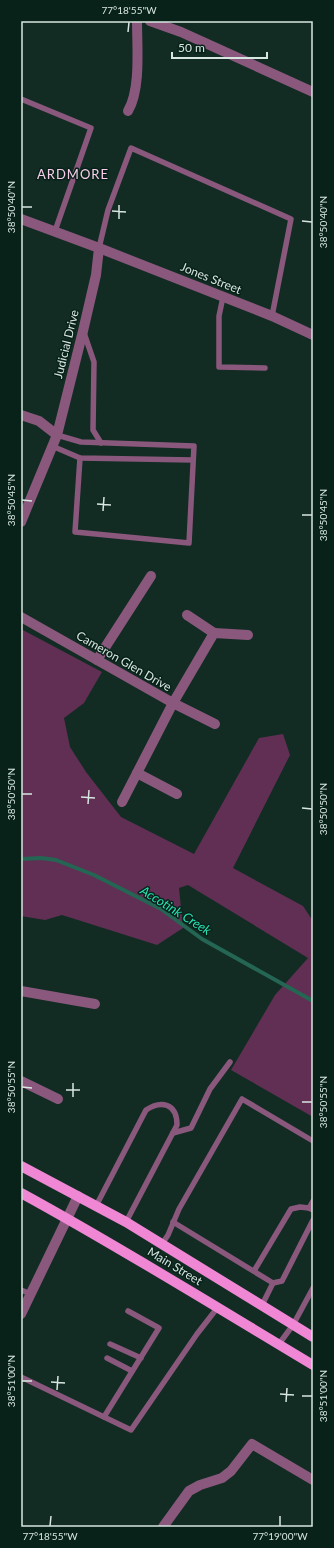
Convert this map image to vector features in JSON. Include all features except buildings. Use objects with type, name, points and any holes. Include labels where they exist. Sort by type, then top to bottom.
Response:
[{"type":"main road","name":"Main Street","points":[[21,1166],[126,1222],[313,1337]]},
{"type":"main road","name":"Main Street","points":[[21,1193],[67,1218],[313,1365]]},
{"type":"street","points":[[128,111],[133,103],[136,86],[137,21]]},
{"type":"street","points":[[150,21],[181,32],[313,92]]},
{"type":"street","points":[[21,219],[99,248]]},
{"type":"street","name":"Jones Street","points":[[99,248],[272,316],[313,334]]},
{"type":"street","name":"Judicial Drive","points":[[21,522],[57,435],[96,275],[99,248]]},
{"type":"street","points":[[21,415],[39,422],[57,435]]},
{"type":"street","points":[[97,660],[151,576]]},
{"type":"street","points":[[187,615],[214,633],[248,635]]},
{"type":"street","name":"Cameron Glen Drive","points":[[21,617],[173,704],[216,724]]},
{"type":"street","points":[[122,802],[173,704],[214,633]]},
{"type":"street","points":[[136,773],[177,794]]},
{"type":"street","points":[[21,991],[95,1004]]},
{"type":"street","points":[[21,1081],[58,1099]]},
{"type":"street","points":[[21,1314],[78,1196]]},
{"type":"street","points":[[164,1527],[189,1492],[200,1485],[222,1478],[231,1471],[252,1444],[313,1480]]},
{"type":"lane","points":[[21,99],[91,128],[55,231]]},
{"type":"lane","points":[[99,248],[108,210],[131,148],[291,219],[272,316]]},
{"type":"lane","points":[[223,297],[219,316],[219,367],[265,368]]},
{"type":"lane","points":[[83,331],[94,362],[93,430],[101,443]]},
{"type":"lane","points":[[57,435],[81,442],[194,446],[189,543],[75,532],[80,458]]},
{"type":"lane","points":[[52,446],[80,458],[193,460]]},
{"type":"lane","points":[[173,1133],[191,1128],[210,1089],[230,1062]]},
{"type":"lane","points":[[162,1244],[179,1209],[242,1099],[313,1141]]},
{"type":"lane","points":[[96,1206],[146,1110],[155,1104],[163,1104],[173,1109],[177,1117],[177,1124],[126,1222]]},
{"type":"lane","points":[[254,1271],[291,1209],[300,1207],[311,1209],[313,1201]]},
{"type":"lane","points":[[262,1306],[273,1283],[282,1280],[313,1220]]},
{"type":"lane","points":[[173,1222],[273,1283]]},
{"type":"lane","points":[[279,1344],[293,1325],[313,1288]]},
{"type":"lane","points":[[21,1290],[30,1294]]},
{"type":"lane","points":[[21,1376],[130,1430],[197,1334],[218,1307]]},
{"type":"lane","points":[[104,1417],[159,1328],[128,1311]]},
{"type":"lane","points":[[110,1344],[141,1358]]},
{"type":"lane","points":[[107,1358],[132,1371]]},
{"type":"shaded area","points":[[21,629],[102,672],[84,703],[64,718],[70,747],[86,772],[121,817],[194,854],[259,738],[283,734],[290,755],[233,868],[303,906],[313,921],[313,1117],[231,1070],[275,995],[308,958],[188,885],[179,888],[183,928],[157,945],[62,915],[45,920],[21,916]]},
{"type":"waterway","name":"Accotink Creek","points":[[21,859],[41,858],[56,860],[94,875],[161,909],[202,939],[313,1001]]},
{"type":"district","name":"ARDMORE","points":[[73,174]]}]
